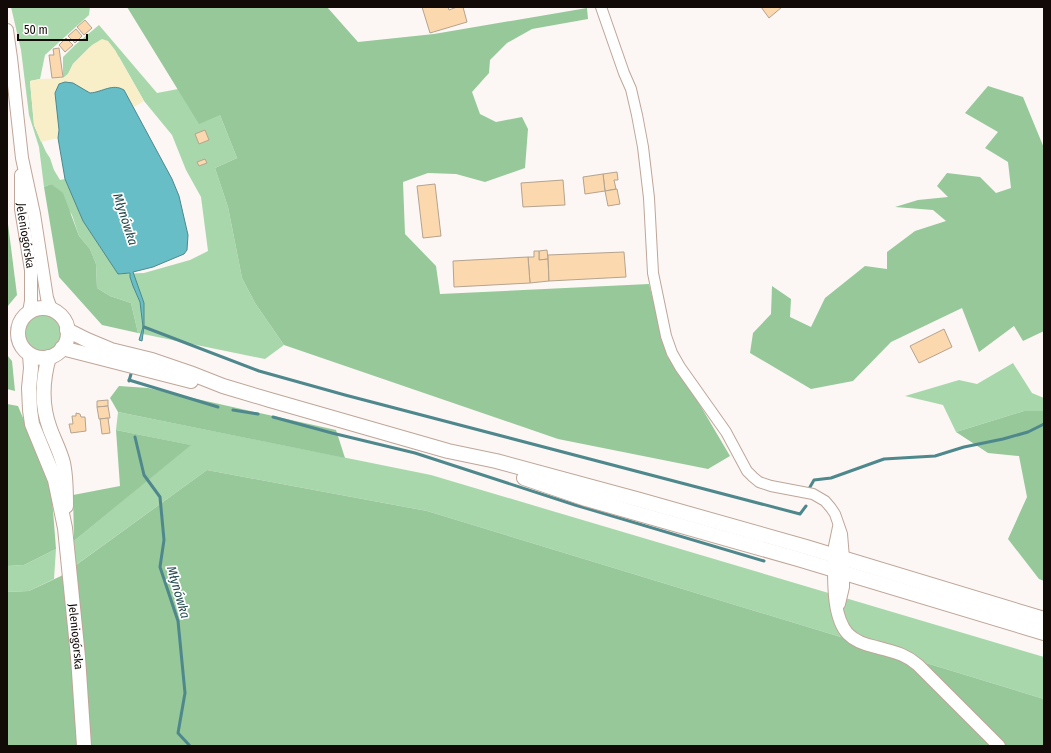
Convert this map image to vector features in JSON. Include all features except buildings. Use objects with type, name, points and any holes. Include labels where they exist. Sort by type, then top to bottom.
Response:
[{"type":"main road","points":[[40,308],[51,309],[62,318],[67,330],[67,336],[62,348],[50,357],[39,357],[30,354],[21,346],[18,332],[19,325],[22,319],[29,312],[40,308]]},
{"type":"main road","points":[[67,330],[111,350],[159,362],[223,386],[448,451],[586,499],[839,571],[1044,633]]},
{"type":"main road","points":[[62,348],[168,376],[223,386]]},
{"type":"main road","name":"Jeleniogórska","points":[[30,354],[31,368],[29,388],[32,424],[54,480],[65,528],[78,657],[84,746]]},
{"type":"main road","name":"Jeleniogórska","points":[[50,357],[43,383],[43,402],[45,414],[63,463],[66,493],[65,528]]},
{"type":"main road","points":[[448,451],[496,461],[640,500],[839,557],[1044,619]]},
{"type":"street","points":[[602,7],[622,68],[631,89],[641,134],[650,198],[653,273],[666,336],[680,367],[726,432],[752,477],[759,482],[771,486],[813,494],[825,501],[832,508],[842,534],[839,571],[834,584],[840,618],[848,634],[864,644],[900,653],[910,658],[999,746]]},
{"type":"street","name":"Jeleniogórska","points":[[7,30],[12,58],[22,158],[34,214],[46,293],[51,309]]},
{"type":"street","name":"Jeleniogórska","points":[[22,158],[22,209],[31,270],[31,301],[29,312]]},
{"type":"green space","points":[[11,7],[90,7],[89,15],[45,55],[40,79],[30,81],[34,125],[50,158],[54,170],[60,180],[65,179],[83,221],[118,274],[144,273],[190,260],[208,251],[201,197],[186,170],[172,135],[144,101],[119,57],[90,47],[73,64],[68,74],[63,78],[63,57],[99,25],[157,93],[178,89],[220,115],[237,158],[215,168],[228,207],[242,278],[255,303],[284,345],[265,359],[138,333],[131,303],[110,296],[97,288],[96,264],[90,249],[79,236],[72,215],[51,184],[44,187],[39,147],[29,115],[21,50]]},
{"type":"green space","points":[[127,7],[327,7],[358,42],[434,34],[587,8],[588,19],[532,29],[507,43],[490,60],[489,73],[472,92],[480,114],[496,122],[522,117],[528,129],[525,168],[485,182],[456,174],[428,173],[403,182],[405,234],[436,266],[440,294],[649,284],[667,356],[697,400],[730,456],[708,469],[558,439],[284,345],[255,303],[242,278],[228,207],[215,168],[237,158],[220,115],[199,124]]},
{"type":"green space","points":[[988,86],[1023,97],[1044,148],[1044,331],[1023,341],[1014,326],[979,352],[962,308],[891,342],[853,381],[811,389],[750,353],[753,333],[771,314],[772,286],[791,299],[790,317],[811,327],[825,298],[865,266],[887,269],[887,252],[915,231],[946,221],[933,210],[895,207],[918,200],[948,197],[937,186],[947,173],[980,177],[996,193],[1011,188],[1008,162],[985,148],[998,132],[965,113]]},
{"type":"green space","points":[[51,184],[63,193],[79,236],[90,249],[96,264],[97,288],[110,296],[131,303],[138,333],[102,325],[59,277],[44,187]]},
{"type":"green space","points":[[7,216],[17,295],[7,307]]},
{"type":"green space","points":[[47,315],[56,320],[60,326],[60,340],[56,346],[47,351],[39,351],[30,346],[26,340],[25,329],[30,320],[36,316]]},
{"type":"green space","points":[[7,355],[12,361],[15,391],[7,389]]},
{"type":"green space","points":[[1013,363],[1032,393],[1044,398],[1044,411],[1024,411],[956,432],[943,405],[905,396],[959,380],[977,384]]},
{"type":"green space","points":[[119,386],[148,388],[336,430],[345,458],[118,412],[110,398]]},
{"type":"green space","points":[[7,404],[18,406],[51,485],[56,549],[24,565],[7,566]]},
{"type":"green space","points":[[1024,411],[1044,411],[1044,581],[1039,579],[1008,539],[1027,497],[1019,456],[988,453],[956,432]]},
{"type":"green space","points":[[118,412],[431,475],[1044,657],[1044,699],[427,511],[207,470],[76,565],[74,541],[190,445],[116,430]]},
{"type":"green space","points":[[116,430],[191,445],[74,541],[73,495],[120,486]]},
{"type":"green space","points":[[207,470],[427,511],[1044,699],[1044,746],[7,746],[7,592],[29,591],[61,576]]},
{"type":"green space","points":[[56,549],[54,579],[29,591],[7,592],[7,566],[24,565]]},
{"type":"sand","points":[[102,39],[108,41],[115,50],[144,101],[134,107],[124,90],[93,93],[85,91],[69,82],[60,84],[55,93],[59,130],[58,138],[41,142],[34,125],[30,81],[64,78],[68,74],[73,64],[92,45]]},
{"type":"water","points":[[65,82],[73,83],[90,93],[115,87],[124,90],[172,179],[179,196],[188,235],[187,250],[184,254],[153,267],[133,272],[144,303],[144,327],[142,341],[139,340],[143,327],[140,302],[133,286],[130,273],[118,274],[83,221],[65,179],[58,138],[59,130],[55,93],[59,84]]},
{"type":"waterway","points":[[144,327],[259,371],[345,395],[800,514],[806,506]]},
{"type":"waterway","name":"Młynówka","points":[[129,381],[131,374]]},
{"type":"waterway","points":[[129,380],[218,407]]},
{"type":"waterway","points":[[233,410],[258,414]]},
{"type":"waterway","points":[[273,417],[415,453],[575,505],[764,561]]},
{"type":"waterway","points":[[810,487],[814,480],[831,478],[884,459],[935,456],[964,447],[1028,432],[1044,424]]},
{"type":"waterway","name":"Młynówka","points":[[135,437],[144,475],[160,497],[164,540],[160,567],[178,621],[185,693],[178,733],[190,746]]}]
